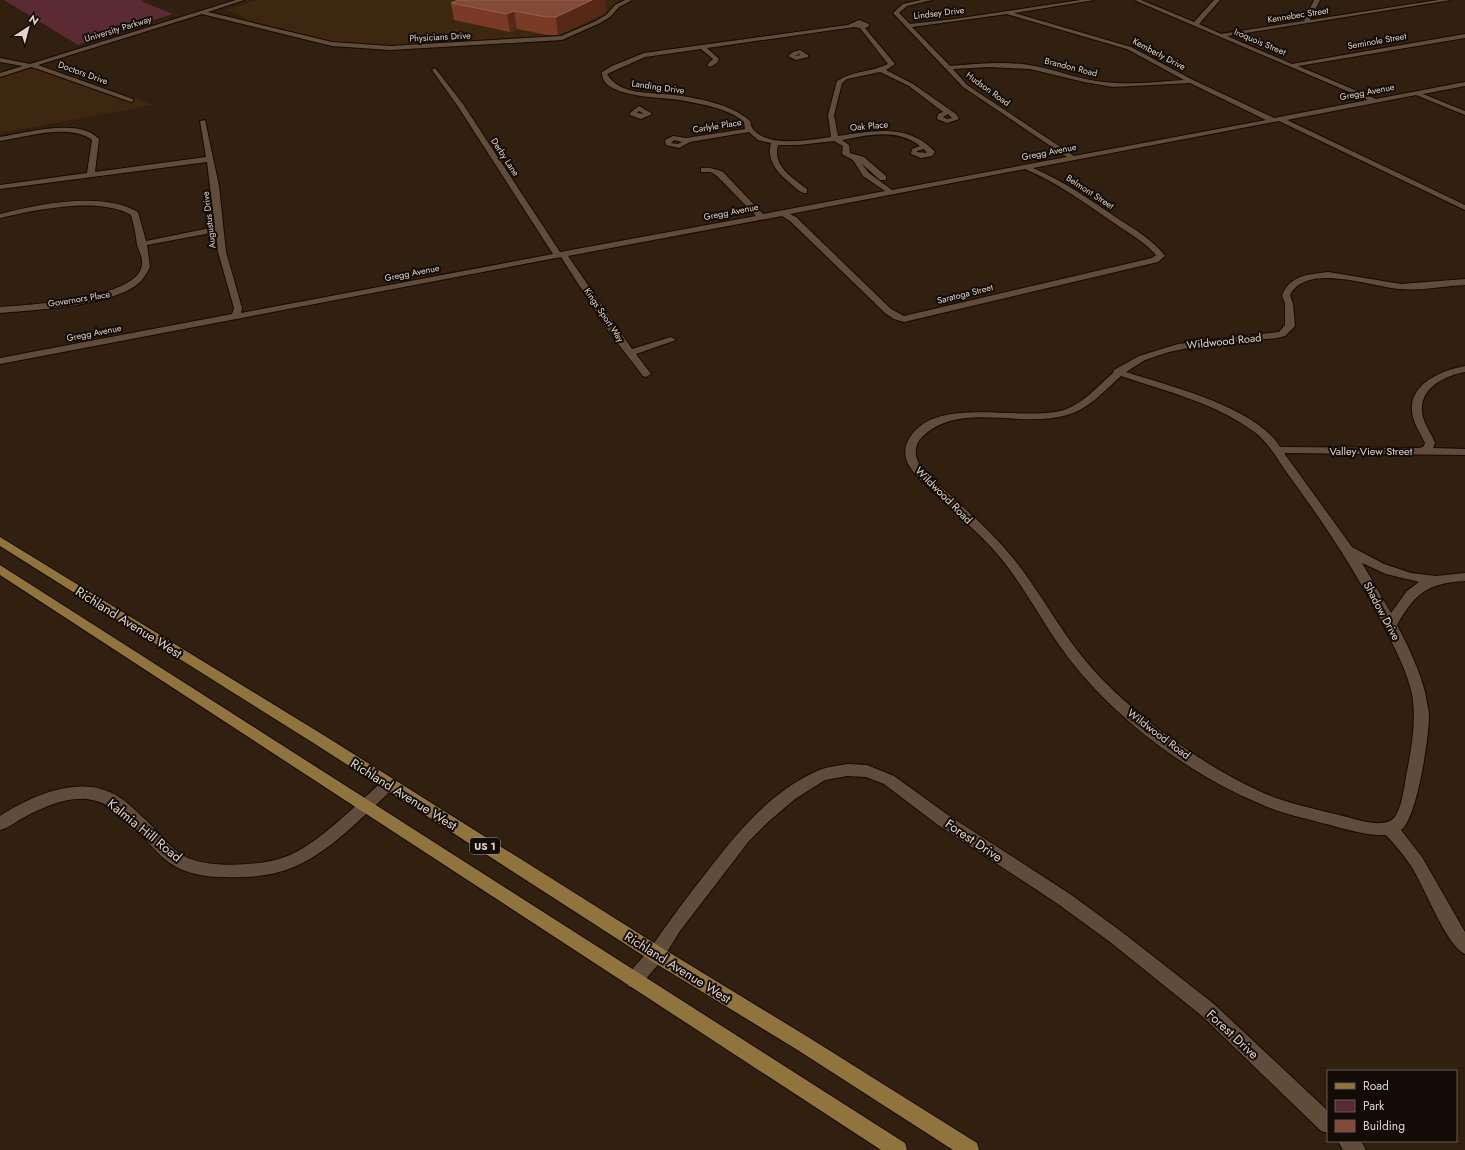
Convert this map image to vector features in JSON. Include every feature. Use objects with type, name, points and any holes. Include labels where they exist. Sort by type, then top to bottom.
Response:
[{"type":"main road","name":"Richland Avenue West","points":[[0,541],[320,740],[388,785],[970,1150]]},
{"type":"main road","points":[[0,569],[366,804],[634,980],[898,1150]]},
{"type":"street","name":"University Parkway","points":[[0,75],[241,0]]},
{"type":"street","name":"Physicians Drive","points":[[200,12],[332,44],[369,48],[401,48],[544,40],[567,36],[604,19],[617,6],[629,0]]},
{"type":"street","name":"Hudson Road","points":[[929,0],[909,4],[896,13],[965,86],[1073,158]]},
{"type":"street","name":"Lindsey Drive","points":[[908,26],[954,21],[1091,0]]},
{"type":"street","name":"Iroquois Street","points":[[1138,0],[1375,101]]},
{"type":"street","points":[[1196,24],[1217,0]]},
{"type":"street","points":[[1306,22],[1316,0]]},
{"type":"street","points":[[1407,6],[1413,4],[1415,0]]},
{"type":"street","name":"Kennebec Street","points":[[1222,35],[1448,0]]},
{"type":"street","name":"Physicians Drive","points":[[211,9],[235,16],[244,23]]},
{"type":"street","name":"Kemberly Drive","points":[[1008,13],[1125,46],[1191,81],[1276,119]]},
{"type":"street","name":"Landing Drive","points":[[836,138],[808,143],[774,142],[759,137],[750,130],[747,121],[736,113],[686,100],[620,89],[606,79],[604,74],[614,67],[638,57],[702,47],[785,38],[852,26],[862,27],[891,62],[889,66],[881,70]]},
{"type":"street","name":"Seminole Street","points":[[1293,65],[1465,36]]},
{"type":"street","points":[[702,47],[716,59],[715,62],[710,65]]},
{"type":"street","name":"Doctors Drive","points":[[0,60],[28,66],[39,66],[131,100]]},
{"type":"street","name":"Brandon Road","points":[[948,68],[988,65],[1020,66],[1053,72],[1088,82],[1109,85],[1138,85],[1191,81]]},
{"type":"street","points":[[0,66],[15,70]]},
{"type":"street","name":"Derby Lane","points":[[435,70],[460,104],[560,255]]},
{"type":"street","points":[[846,154],[846,145],[836,138],[831,115],[840,82],[845,78],[881,70],[910,85],[948,112]]},
{"type":"street","name":"Gregg Avenue","points":[[0,361],[1465,84]]},
{"type":"street","points":[[1416,93],[1465,113]]},
{"type":"street","points":[[639,108],[651,95]]},
{"type":"street","points":[[1276,119],[1465,208]]},
{"type":"street","name":"Augustus Drive","points":[[203,121],[215,186],[222,252],[238,308],[236,316]]},
{"type":"street","points":[[0,139],[60,129],[93,136],[96,139],[91,174]]},
{"type":"street","name":"Carlyle Place","points":[[687,140],[750,130]]},
{"type":"street","name":"Oak Place","points":[[836,138],[895,133],[908,136],[925,147]]},
{"type":"street","points":[[774,142],[772,154],[775,165],[804,191]]},
{"type":"street","points":[[846,154],[861,159],[890,183],[905,190]]},
{"type":"street","points":[[846,154],[856,159],[858,167],[863,173],[884,186],[890,192]]},
{"type":"street","points":[[0,187],[210,159]]},
{"type":"street","name":"Belmont Street","points":[[1025,167],[1048,178],[1142,238]]},
{"type":"street","points":[[704,170],[712,170],[720,174],[761,217]]},
{"type":"street","name":"Governors Place","points":[[0,216],[54,207],[89,204],[117,205],[128,209],[135,214],[147,266],[143,276],[124,289],[89,299],[0,310]]},
{"type":"street","name":"Saratoga Street","points":[[783,213],[793,219],[888,311],[900,318],[936,312],[1160,258],[1160,251],[1142,238]]},
{"type":"street","points":[[141,244],[219,229]]},
{"type":"street","name":"Kings Sport Way","points":[[560,255],[614,332],[646,374]]},
{"type":"street","name":"Wildwood Road","points":[[1390,828],[1367,828],[1268,801],[1200,764],[1139,721],[1103,688],[1074,656],[1005,556],[919,472],[912,462],[909,450],[913,440],[930,425],[949,417],[967,415],[1032,416],[1065,413],[1086,403],[1117,372],[1142,358],[1181,346],[1282,334],[1290,326],[1286,295],[1290,287],[1298,280],[1328,275],[1401,287],[1465,282]]},
{"type":"street","points":[[630,352],[671,340]]},
{"type":"street","points":[[1423,450],[1428,448],[1430,443],[1420,423],[1417,411],[1419,398],[1434,379],[1448,372],[1465,369]]},
{"type":"street","name":"Shadow Drive","points":[[1117,372],[1188,396],[1243,418],[1267,436],[1346,548],[1390,626],[1418,690],[1422,716],[1412,787],[1402,820],[1397,825],[1390,828]]},
{"type":"street","name":"Valley View Street","points":[[1276,450],[1381,452],[1423,450],[1465,452]]},
{"type":"street","points":[[1346,548],[1365,561],[1387,571],[1414,578],[1434,580],[1465,577]]},
{"type":"street","points":[[1390,626],[1409,597],[1419,588],[1434,580]]},
{"type":"street","name":"Forest Drive","points":[[634,980],[656,954],[674,926],[744,836],[763,817],[790,795],[822,775],[846,770],[867,771],[889,780],[943,820],[1064,899],[1116,937],[1208,1010],[1327,1123]]},
{"type":"street","name":"Kalmia Hill Road","points":[[0,824],[12,816],[64,794],[83,793],[98,795],[112,800],[147,831],[159,845],[178,860],[193,866],[213,871],[249,870],[282,865],[296,859],[388,785]]},
{"type":"street","points":[[1390,828],[1417,862],[1452,927],[1465,946]]},
{"type":"street","points":[[1348,1142],[1357,1150]]},
{"type":"shaded area","points":[[257,0],[619,0],[604,15],[571,32],[559,35],[393,46],[329,41],[249,21],[240,15],[224,10]]},
{"type":"shaded area","points":[[42,65],[153,105],[0,133],[0,78]]},
{"type":"green space","points":[[4,0],[144,0],[141,1],[173,14],[78,45]]},
{"type":"building","points":[[458,0],[592,0],[556,17],[546,17],[514,11],[507,14],[451,3]]}]
